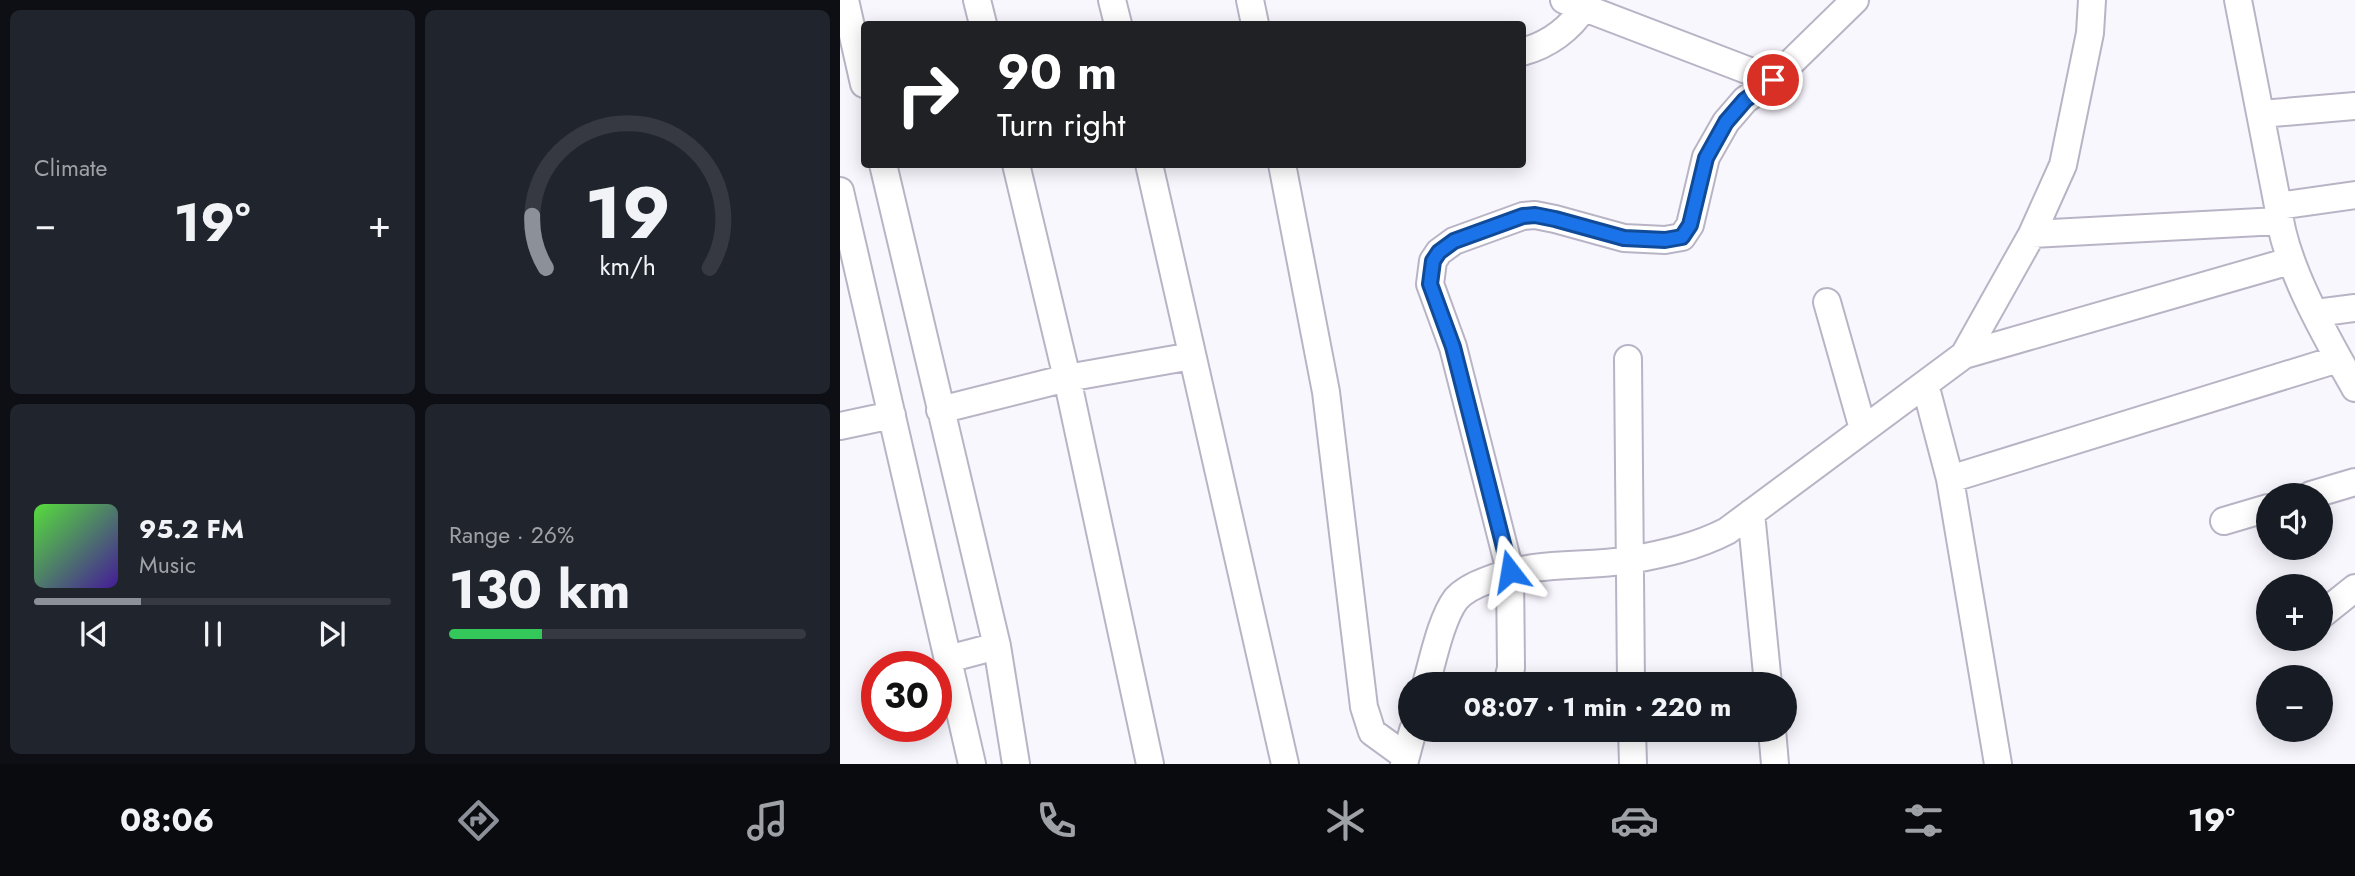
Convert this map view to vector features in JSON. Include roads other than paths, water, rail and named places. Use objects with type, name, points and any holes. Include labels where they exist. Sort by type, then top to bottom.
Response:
[{"type":"street","points":[[845,0],[861,72]]},
{"type":"street","points":[[977,0],[982,21]]},
{"type":"street","points":[[1112,0],[1117,21]]},
{"type":"street","points":[[1250,0],[1254,21]]},
{"type":"street","points":[[1510,672],[1510,571],[1453,347],[1430,284],[1433,261],[1439,252],[1454,241],[1523,216],[1535,215],[1555,219],[1624,238],[1665,240],[1682,237],[1690,225],[1706,158],[1726,122],[1745,100],[1773,80],[1855,0]]},
{"type":"street","points":[[1964,355],[2032,234],[2063,165],[2090,33],[2092,0]]},
{"type":"street","points":[[2238,0],[2290,261],[2355,388]]},
{"type":"street","points":[[1526,50],[1575,22],[1574,4],[1773,80]]},
{"type":"street","points":[[2261,114],[2355,106]]},
{"type":"street","points":[[884,168],[997,646],[1016,764]]},
{"type":"street","points":[[1017,168],[1067,378],[1150,764]]},
{"type":"street","points":[[1150,168],[1285,764]]},
{"type":"street","points":[[1283,168],[1326,392],[1364,707],[1372,732],[1404,760],[1409,742]]},
{"type":"street","points":[[840,191],[946,651]]},
{"type":"street","points":[[2032,234],[2279,213],[2355,195]]},
{"type":"street","points":[[1430,672],[1448,612],[1458,597],[1475,585],[1510,571],[1532,567],[1628,560],[1701,544],[1727,531],[1964,355],[2290,261]]},
{"type":"street","points":[[1827,302],[1863,429]]},
{"type":"street","points":[[2316,313],[2355,308]]},
{"type":"street","points":[[940,410],[1067,378],[1192,356]]},
{"type":"street","points":[[1628,359],[1631,672]]},
{"type":"street","points":[[1950,478],[2338,359]]},
{"type":"street","points":[[1925,384],[1950,478],[1998,764]]},
{"type":"street","points":[[840,426],[892,415]]},
{"type":"street","points":[[2333,488],[2355,482]]},
{"type":"street","points":[[2224,521],[2256,512]]},
{"type":"street","points":[[1751,513],[1767,672]]},
{"type":"street","points":[[2333,606],[2355,588]]},
{"type":"street","points":[[952,658],[997,646]]},
{"type":"street","points":[[952,676],[972,764]]},
{"type":"street","points":[[1632,742],[1633,764]]},
{"type":"street","points":[[1773,742],[1775,764]]}]
